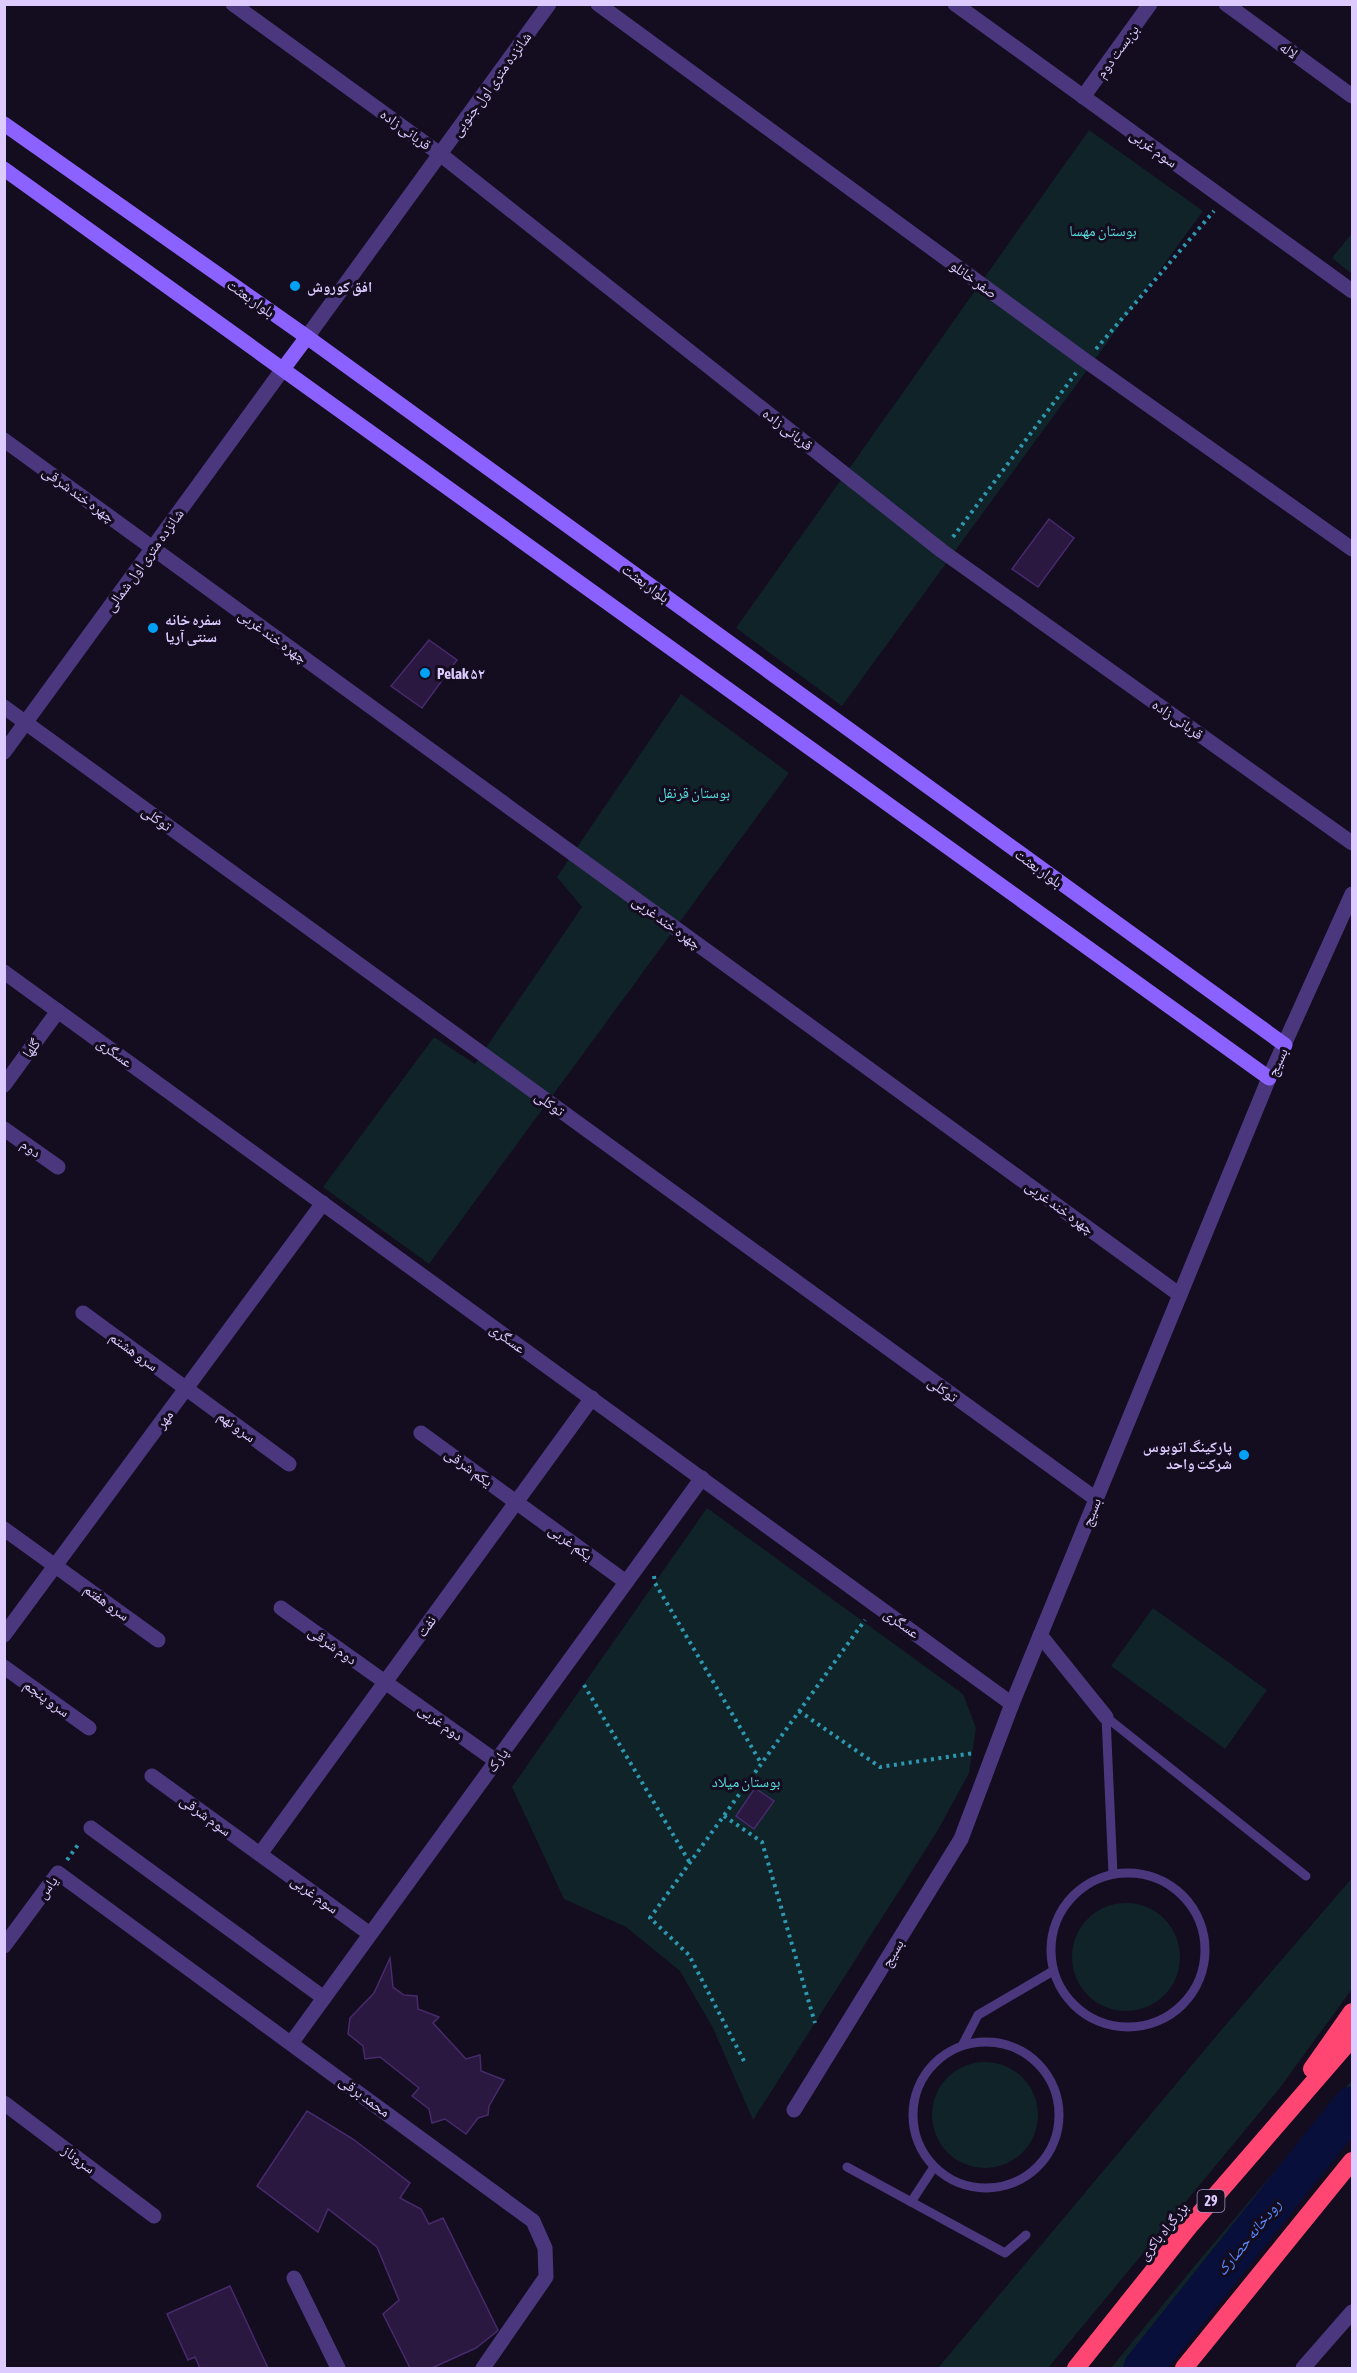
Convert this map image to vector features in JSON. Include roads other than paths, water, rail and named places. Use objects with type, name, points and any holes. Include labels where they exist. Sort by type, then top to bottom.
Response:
[{"type":"highway","points":[[1261,2143],[1353,2012]]},
{"type":"highway","name":"بزرگراه باکری","points":[[1076,2368],[1191,2224],[1353,2038]]},
{"type":"highway","points":[[1184,2368],[1353,2161]]},
{"type":"street","name":"قربانی زاده","points":[[233,4],[440,154],[942,551],[1353,843]]},
{"type":"street","name":"شانزده متری اول جنوبی","points":[[307,338],[549,4]]},
{"type":"street","name":"صفر خانلو","points":[[598,4],[1086,361],[1353,549]]},
{"type":"street","name":"سوم غربی","points":[[955,4],[1353,291]]},
{"type":"street","name":"بن‌بست دوم","points":[[1083,97],[1150,4]]},
{"type":"street","name":"لاله","points":[[1226,4],[1353,96]]},
{"type":"street","name":"بلوار بعثت","points":[[4,124],[307,338],[1284,1045]]},
{"type":"street","points":[[4,169],[1269,1078]]},
{"type":"street","points":[[284,369],[307,338]]},
{"type":"street","name":"شانزده متری اول شمالی","points":[[4,752],[284,369]]},
{"type":"street","name":"چهره خند شرقی","points":[[4,440],[153,548]]},
{"type":"street","name":"چهره خند غربی","points":[[153,548],[1180,1295]]},
{"type":"street","name":"توکلی","points":[[4,707],[1096,1500]]},
{"type":"street","name":"بسیج","points":[[794,2110],[961,1839],[1012,1704],[1269,1078],[1353,894]]},
{"type":"street","name":"عسگری","points":[[4,972],[1012,1704]]},
{"type":"street","name":"گلها","points":[[4,1085],[58,1011]]},
{"type":"street","name":"دوم","points":[[4,1129],[58,1167]]},
{"type":"street","name":"مهر","points":[[4,1635],[323,1203]]},
{"type":"street","name":"سرو هشتم","points":[[83,1313],[186,1389]]},
{"type":"street","name":"سرو نهم","points":[[186,1389],[289,1464]]},
{"type":"street","name":"نفت","points":[[260,1854],[592,1398]]},
{"type":"street","name":"یکم شرقی","points":[[422,1433],[517,1502]]},
{"type":"street","name":"پارک","points":[[292,2042],[702,1478]]},
{"type":"street","name":"یکم غربی","points":[[517,1502],[626,1582]]},
{"type":"street","name":"سرو هفتم","points":[[4,1528],[158,1640]]},
{"type":"street","name":"دوم شرقی","points":[[281,1608],[386,1682]]},
{"type":"street","points":[[1040,1635],[1106,1717]]},
{"type":"street","name":"سرو پنجم","points":[[4,1667],[89,1728]]},
{"type":"street","name":"دوم غربی","points":[[386,1682],[496,1761]]},
{"type":"street","name":"سوم شرقی","points":[[152,1776],[260,1854]]},
{"type":"street","points":[[91,1828],[324,1998]]},
{"type":"street","name":"سوم غربی","points":[[260,1854],[370,1934]]},
{"type":"street","name":"یاس","points":[[4,1946],[58,1873]]},
{"type":"street","name":"محمد برقی","points":[[58,1873],[534,2221],[545,2248],[546,2277],[483,2368]]},
{"type":"street","name":"سروناز","points":[[4,2103],[154,2216]]},
{"type":"street","points":[[294,2278],[338,2368]]},
{"type":"street","points":[[1303,2368],[1353,2312]]},
{"type":"lane","points":[[1106,1717],[1113,1874]]},
{"type":"lane","points":[[1106,1717],[1306,1876]]},
{"type":"lane","points":[[1140,1873],[1164,1882],[1185,1898],[1199,1920],[1206,1945],[1203,1971],[1192,1995],[1174,2013],[1150,2025],[1126,2028],[1102,2023],[1080,2011],[1063,1993],[1053,1971],[1050,1946],[1056,1922],[1069,1900],[1089,1883],[1113,1874],[1140,1873]]},
{"type":"lane","points":[[963,2044],[978,2015],[1053,1971]]},
{"type":"lane","points":[[988,2041],[1013,2046],[1034,2059],[1050,2079],[1059,2103],[1059,2128],[1051,2150],[1037,2168],[1019,2181],[997,2188],[974,2188],[952,2181],[934,2167],[919,2147],[912,2122],[914,2097],[924,2074],[941,2056],[963,2044],[988,2041]]},
{"type":"lane","points":[[847,2167],[1005,2253],[1026,2235]]},
{"type":"lane","points":[[911,2202],[934,2167]]},
{"type":"waterway","name":"رودخانه حصارک","points":[[1143,2368],[1352,2106]]},
{"type":"place","name":"افق کوروش","points":[[295,286]]},
{"type":"place","name":"سفره خانه سنتی آریا","points":[[153,628]]},
{"type":"place","name":"Pelak ۵۲","points":[[425,673]]},
{"type":"place","name":"پارکینگ اتوبوس شرکت واحد","points":[[1244,1455]]},
{"type":"park label","name":"بوستان مهسا","points":[[1103,230]]},
{"type":"park label","name":"بوستان قرنفل","points":[[694,792]]},
{"type":"park label","name":"بوستان میلاد","points":[[746,1781]]}]
